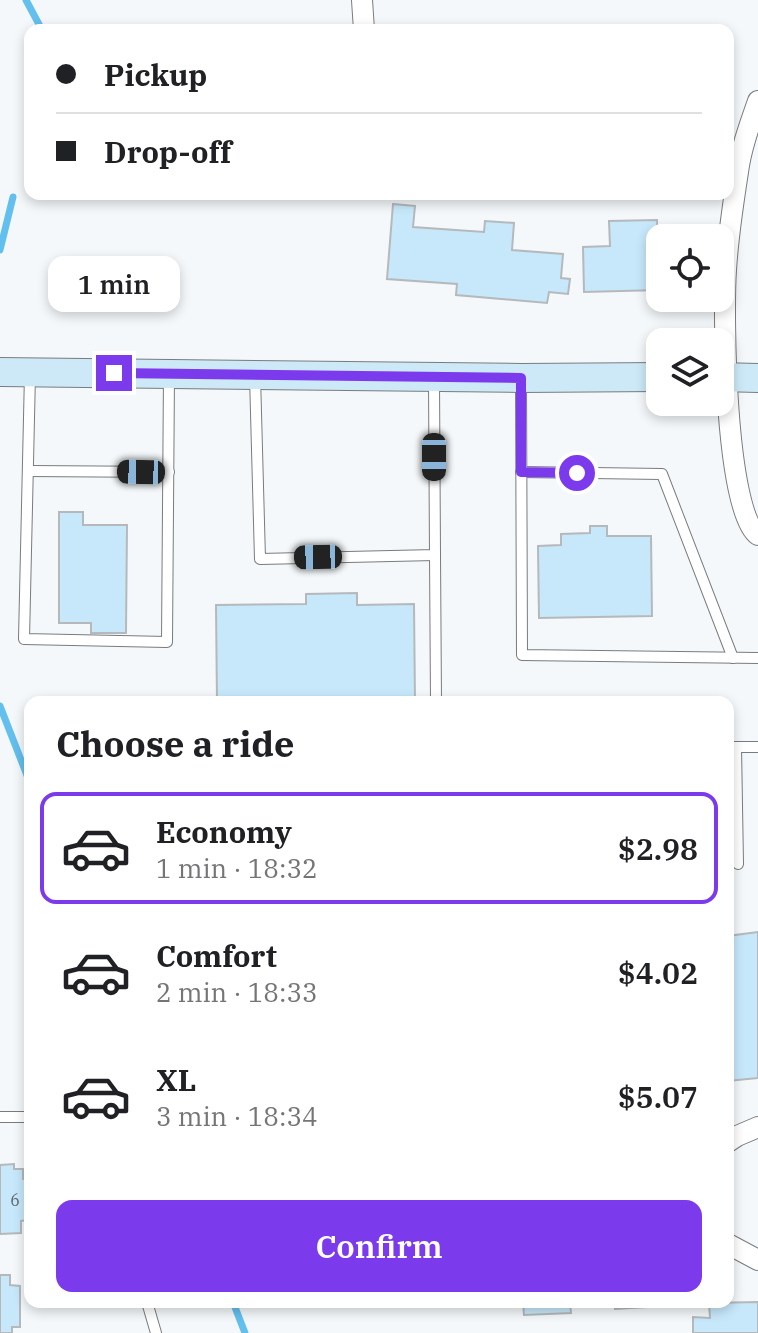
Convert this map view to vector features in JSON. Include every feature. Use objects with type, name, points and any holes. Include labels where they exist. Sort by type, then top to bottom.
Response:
[{"type":"main road","points":[[0,372],[646,377]]},
{"type":"main road","points":[[734,377],[758,378]]},
{"type":"street","points":[[362,0],[364,24]]},
{"type":"street","points":[[725,328],[726,271],[742,149],[758,101]]},
{"type":"street","points":[[728,416],[742,503],[752,531],[758,535]]},
{"type":"street","points":[[734,1138],[758,1127]]},
{"type":"street","points":[[734,1247],[758,1260]]},
{"type":"lane","points":[[30,372],[24,639],[167,642],[169,374]]},
{"type":"lane","points":[[255,374],[260,559],[435,555]]},
{"type":"lane","points":[[434,376],[436,696]]},
{"type":"lane","points":[[521,378],[522,655],[758,658]]},
{"type":"lane","points":[[28,471],[169,472]]},
{"type":"lane","points":[[521,472],[662,474],[733,658]]},
{"type":"lane","points":[[734,747],[758,747]]},
{"type":"lane","points":[[734,786],[738,864]]},
{"type":"lane","points":[[0,1117],[24,1117]]},
{"type":"lane","points":[[149,1308],[156,1333]]},
{"type":"building","points":[[393,204],[415,206],[413,227],[484,232],[485,221],[514,223],[512,250],[563,254],[561,278],[570,279],[568,294],[549,292],[547,303],[456,295],[457,284],[387,279]]},
{"type":"building","points":[[657,220],[657,224],[646,224],[646,290],[584,292],[583,247],[610,246],[609,221]]},
{"type":"building","points":[[59,512],[83,512],[83,525],[127,525],[126,633],[91,633],[91,623],[59,623]]},
{"type":"building","points":[[590,526],[607,526],[607,536],[651,536],[652,616],[539,618],[538,546],[561,545],[561,534],[590,533]]},
{"type":"building","points":[[357,593],[357,605],[414,604],[415,696],[217,696],[216,605],[306,604],[306,594]]},
{"type":"building","points":[[758,932],[758,1078],[734,1080],[734,935]]},
{"type":"building","points":[[14,1164],[14,1169],[23,1169],[24,1221],[21,1221],[21,1233],[0,1234],[0,1165]]},
{"type":"building","points":[[0,1275],[10,1275],[10,1285],[20,1286],[20,1327],[12,1327],[12,1333],[0,1333]]},
{"type":"building","points":[[734,1302],[758,1302],[758,1333],[693,1333],[693,1317],[710,1318],[709,1308],[734,1308]]},
{"type":"building","points":[[523,1308],[571,1308],[571,1313],[524,1315]]},
{"type":"waterway","points":[[26,0],[39,24]]},
{"type":"waterway","points":[[0,250],[13,197]]},
{"type":"waterway","points":[[0,706],[24,768]]},
{"type":"waterway","points":[[235,1308],[245,1333]]},
{"type":"route","points":[[114,373],[521,378],[521,472],[577,473]]}]
